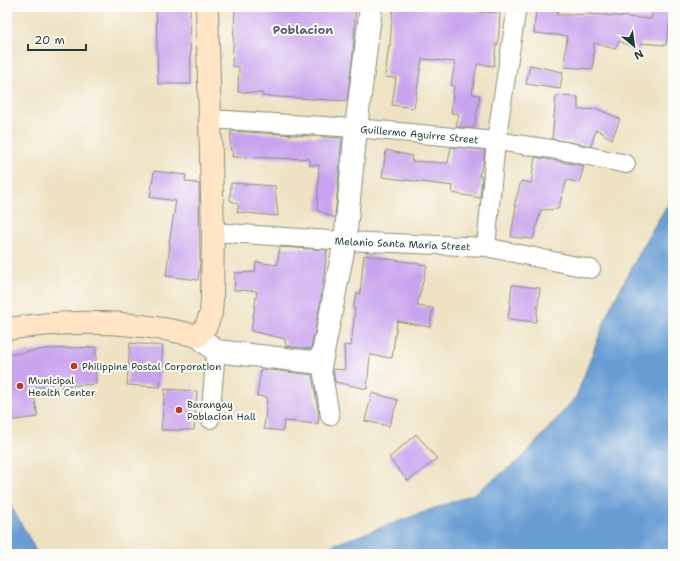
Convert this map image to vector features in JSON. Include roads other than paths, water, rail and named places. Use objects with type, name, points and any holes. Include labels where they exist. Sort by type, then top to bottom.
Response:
[{"type":"main road","points":[[7,329],[39,324],[101,322],[147,326],[198,336],[206,326],[211,313],[213,232],[208,7]]},
{"type":"street","points":[[330,416],[321,363],[345,241],[356,128],[371,7]]},
{"type":"street","points":[[486,247],[496,140],[517,7]]},
{"type":"street","name":"Guillermo Aguirre Street","points":[[210,119],[356,128],[496,140],[565,151],[626,164]]},
{"type":"street","name":"Melanio Santa Maria Street","points":[[213,232],[345,241],[486,247],[590,269]]},
{"type":"street","points":[[198,336],[216,351],[321,363]]},
{"type":"street","points":[[210,419],[216,351]]},
{"type":"water","points":[[673,196],[673,554],[308,554],[474,494],[522,458],[576,397],[609,310],[652,230]]},
{"type":"water","points":[[7,499],[32,543],[37,554],[7,554]]},
{"type":"place","name":"Philippine Postal Corporation","points":[[74,366]]},
{"type":"place","name":"Municipal Health Center","points":[[20,386]]},
{"type":"place","name":"Barangay Poblacion Hall","points":[[179,410]]},
{"type":"district","name":"Poblacion","points":[[303,30]]}]
